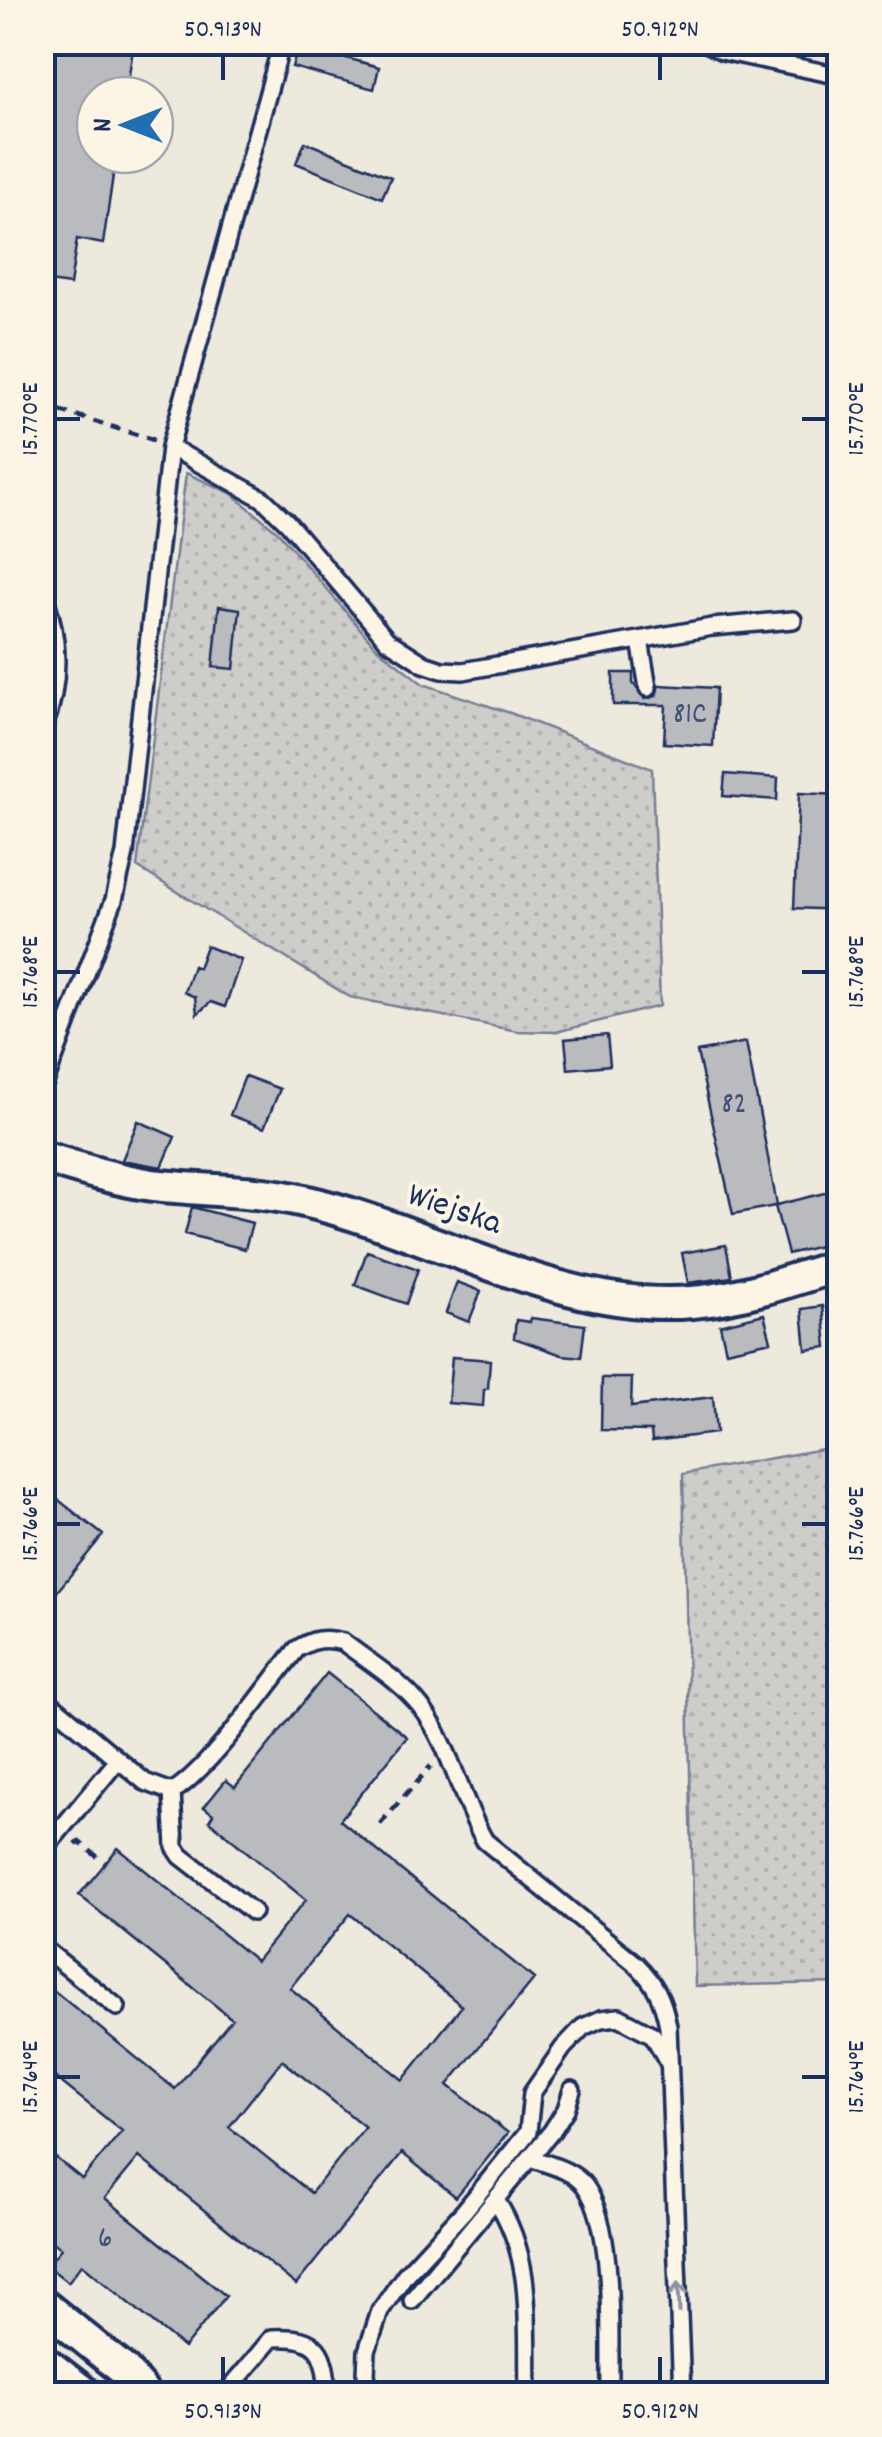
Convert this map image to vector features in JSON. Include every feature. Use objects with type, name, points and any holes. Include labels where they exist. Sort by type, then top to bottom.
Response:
[{"type":"street","name":"Wiejska","points":[[42,1157],[152,1184],[228,1188],[302,1200],[477,1260],[618,1299],[693,1302],[840,1265]]},
{"type":"street","points":[[42,2304],[124,2371],[144,2394]]},
{"type":"street","points":[[42,2360],[86,2394]]},
{"type":"lane","points":[[42,1090],[114,900],[124,853],[157,589],[170,446],[282,42]]},
{"type":"lane","points":[[704,42],[722,51],[840,76]]},
{"type":"lane","points":[[170,446],[263,500],[287,522],[387,640],[424,664],[442,670],[463,671],[738,623],[794,620]]},
{"type":"lane","points":[[42,590],[50,609],[57,668],[56,697],[43,730],[42,766]]},
{"type":"lane","points":[[640,640],[648,688]]},
{"type":"lane","points":[[172,1792],[187,1783],[297,1649],[312,1640],[328,1638],[343,1642],[420,1705],[485,1840],[651,1980],[663,2000],[670,2066],[682,2394]]},
{"type":"lane","points":[[42,1696],[145,1782],[172,1792]]},
{"type":"lane","points":[[42,1852],[118,1760]]},
{"type":"lane","points":[[172,1792],[175,1846],[180,1856],[253,1912]]},
{"type":"lane","points":[[42,1947],[117,2007]]},
{"type":"lane","points":[[371,2394],[366,2375],[367,2351],[380,2310],[405,2275],[528,2132],[532,2094],[562,2048],[583,2027],[600,2019],[619,2018],[653,2034],[670,2066]]},
{"type":"lane","points":[[412,2300],[530,2158],[566,2110],[572,2090]]},
{"type":"lane","points":[[530,2158],[572,2174],[585,2186],[597,2210],[607,2264],[610,2394]]},
{"type":"lane","points":[[496,2200],[512,2224],[525,2270],[528,2394]]},
{"type":"lane","points":[[225,2394],[272,2338],[292,2337],[317,2348],[326,2361],[328,2394]]},
{"type":"path","points":[[42,405],[170,446]]},
{"type":"path","points":[[380,1824],[432,1765],[446,1757]]},
{"type":"path","points":[[42,1886],[79,1842],[105,1863]]},
{"type":"shaded area","points":[[186,473],[231,493],[278,532],[375,646],[423,684],[513,714],[652,769],[660,1006],[556,1032],[517,1031],[350,997],[137,867]]},
{"type":"shaded area","points":[[839,1446],[839,1983],[695,1986],[683,1474]]},
{"type":"building","points":[[42,42],[134,42],[129,75],[75,75],[75,175],[113,175],[103,244],[77,239],[70,285],[42,281]]},
{"type":"building","points":[[299,45],[379,67],[374,89],[292,67]]},
{"type":"building","points":[[305,142],[391,177],[382,198],[296,163]]},
{"type":"building","points":[[219,606],[240,609],[234,669],[213,667]]},
{"type":"building","points":[[613,673],[633,673],[633,683],[645,699],[656,696],[659,685],[716,688],[713,746],[664,743],[666,705],[613,705]]},
{"type":"building","points":[[725,774],[778,778],[777,800],[723,796]]},
{"type":"building","points":[[799,793],[840,795],[840,910],[794,908]]},
{"type":"building","points":[[206,946],[241,960],[225,1007],[211,1002],[197,1014],[195,997],[184,992],[193,966],[198,968]]},
{"type":"building","points":[[607,1035],[610,1065],[568,1069],[565,1039]]},
{"type":"building","points":[[746,1042],[777,1205],[840,1189],[840,1241],[788,1254],[775,1206],[733,1214],[697,1052]]},
{"type":"building","points":[[245,1076],[280,1089],[264,1128],[230,1115]]},
{"type":"building","points":[[138,1121],[175,1137],[162,1167],[122,1160]]},
{"type":"building","points":[[192,1207],[252,1223],[245,1249],[185,1234]]},
{"type":"building","points":[[726,1245],[732,1277],[688,1283],[682,1253]]},
{"type":"building","points":[[367,1251],[418,1269],[406,1304],[355,1285]]},
{"type":"building","points":[[457,1282],[481,1291],[469,1322],[446,1313]]},
{"type":"building","points":[[823,1306],[827,1347],[806,1350],[802,1309]]},
{"type":"building","points":[[764,1314],[771,1341],[726,1351],[720,1325]]},
{"type":"building","points":[[531,1318],[585,1325],[581,1357],[562,1355],[514,1338],[516,1320],[530,1322]]},
{"type":"building","points":[[452,1357],[490,1360],[483,1406],[448,1403]]},
{"type":"building","points":[[602,1378],[632,1378],[631,1407],[713,1397],[716,1433],[652,1441],[651,1431],[601,1430]]},
{"type":"building","points":[[42,1487],[103,1535],[56,1593],[42,1582]]},
{"type":"building","points":[[327,1673],[407,1737],[340,1820],[534,1979],[448,2085],[508,2133],[456,2197],[402,2153],[296,2285],[139,2157],[105,2198],[226,2296],[184,2348],[82,2264],[68,2282],[47,2266],[61,2248],[42,2233],[42,2147],[82,2179],[122,2131],[42,2067],[42,1981],[175,2089],[232,2019],[79,1895],[118,1848],[256,1961],[306,1900],[209,1821],[213,1814],[204,1807],[226,1780],[235,1787]],"holes":[[[350,1914],[462,2006],[403,2080],[290,1988]],[[282,2060],[365,2127],[311,2193],[229,2127]]]}]
